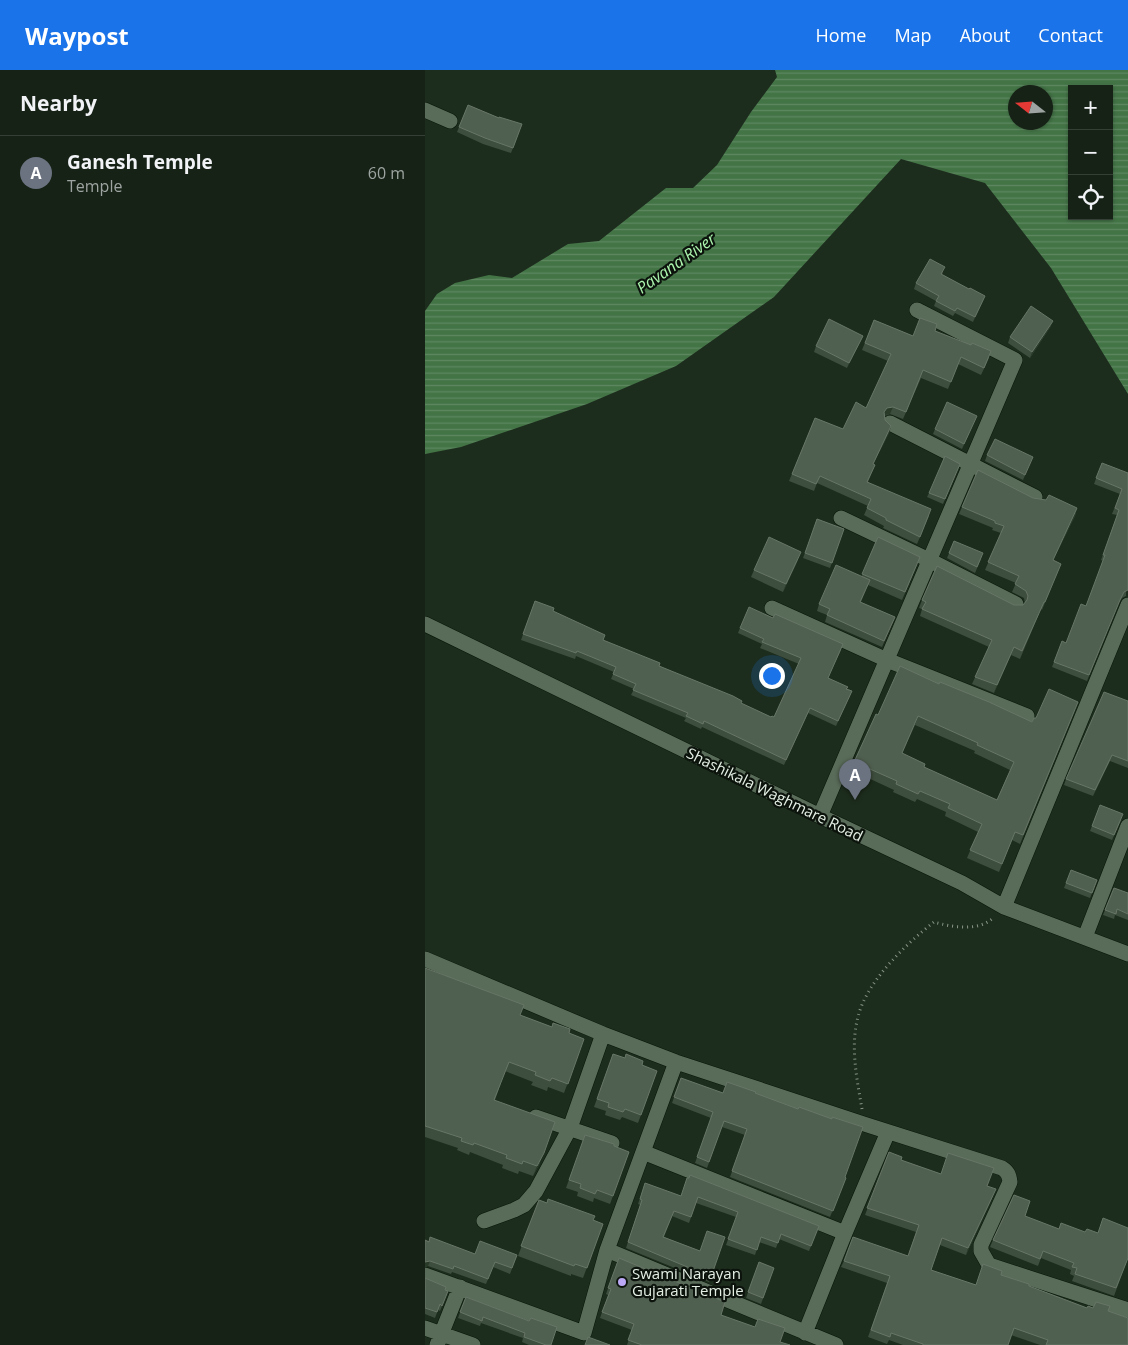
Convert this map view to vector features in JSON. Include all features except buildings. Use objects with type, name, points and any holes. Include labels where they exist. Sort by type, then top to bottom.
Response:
[{"type":"street","points":[[425,110],[450,121]]},
{"type":"street","points":[[820,816],[1015,360],[917,310]]},
{"type":"street","points":[[890,423],[1035,497]]},
{"type":"street","points":[[841,518],[1016,604]]},
{"type":"street","points":[[1004,907],[1128,605]]},
{"type":"street","points":[[772,608],[887,660],[1027,716]]},
{"type":"street","name":"Shashikala Waghmare Road","points":[[425,624],[962,883],[1004,907],[1128,954]]},
{"type":"street","points":[[1085,937],[1128,826]]},
{"type":"street","points":[[425,959],[603,1034],[676,1062],[1007,1171],[1010,1182],[981,1245],[981,1251],[989,1265],[1128,1310]]},
{"type":"street","points":[[484,1221],[524,1205],[536,1191],[570,1128],[603,1034]]},
{"type":"street","points":[[425,1274],[584,1333],[607,1250],[676,1062]]},
{"type":"street","points":[[523,1112],[612,1143]]},
{"type":"street","points":[[805,1333],[888,1132]]},
{"type":"street","points":[[643,1152],[845,1233]]},
{"type":"street","points":[[607,1250],[837,1345]]},
{"type":"street","points":[[440,1339],[460,1287]]},
{"type":"street","points":[[425,1328],[440,1339],[473,1345]]},
{"type":"path","points":[[864,1124],[854,1042],[857,1017],[866,994],[914,937],[934,922],[956,928],[978,925],[990,921],[1004,907]]},
{"type":"water","name":"Pavana River","points":[[775,70],[1128,70],[1128,394],[1051,268],[985,183],[901,159],[774,297],[676,366],[587,404],[461,447],[425,454],[425,311],[437,294],[455,283],[489,275],[512,278],[568,244],[599,241],[666,188],[693,188],[717,165],[751,112],[777,77]]},
{"type":"place","name":"Ganesh Temple","points":[[855,800]]},
{"type":"place","name":"Swami Narayan Gujarati Temple","points":[[622,1282]]}]
